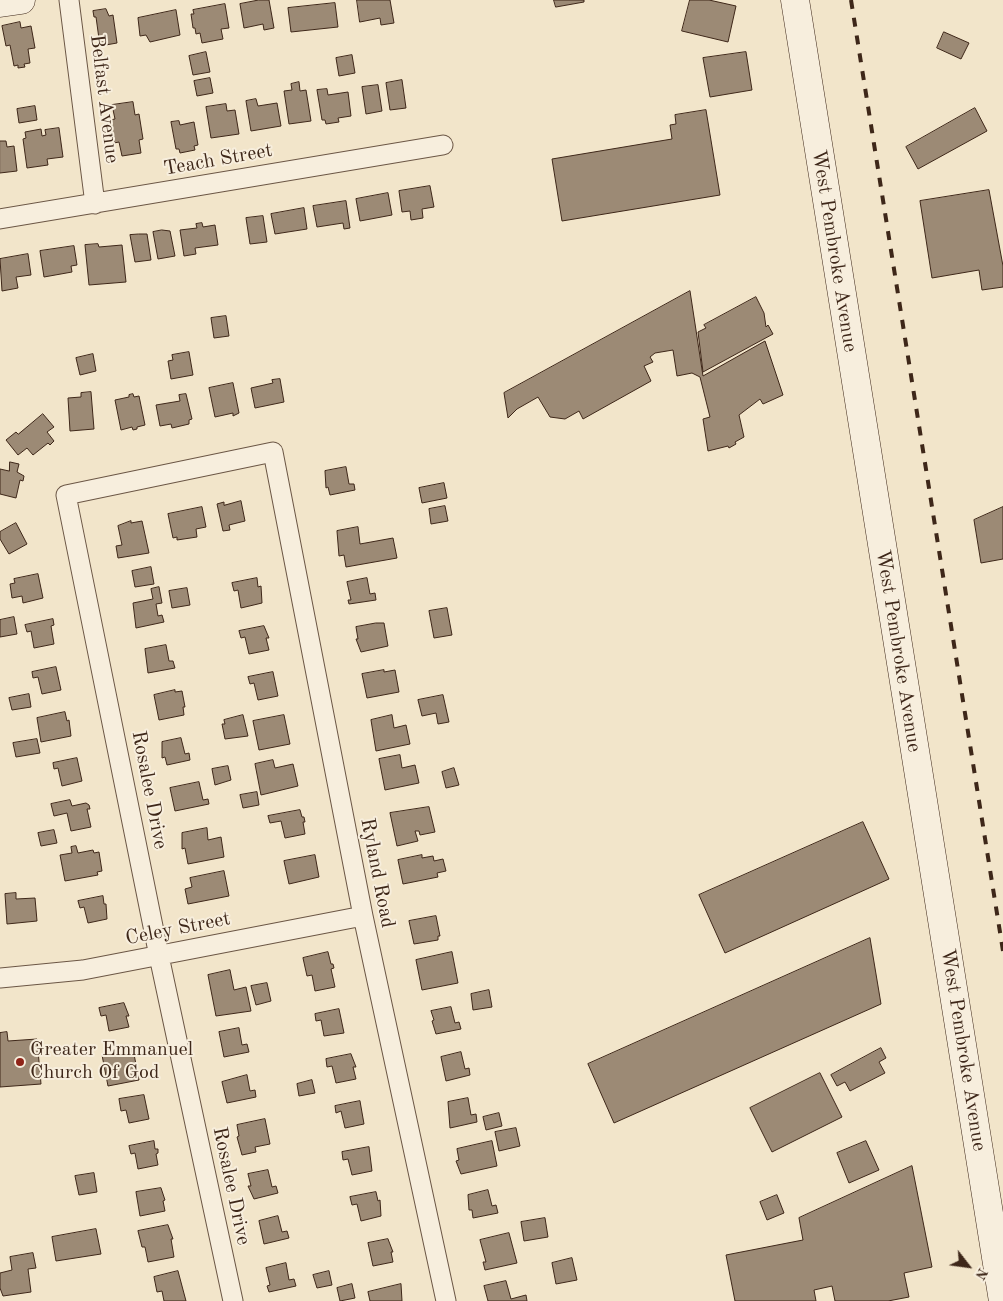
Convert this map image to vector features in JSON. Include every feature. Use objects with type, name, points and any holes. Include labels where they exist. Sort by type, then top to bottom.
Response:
[{"type":"main road","points":[[0,3],[21,0]]},
{"type":"main road","name":"West Pembroke Avenue","points":[[795,0],[1003,1301]]},
{"type":"street","name":"Belfast Avenue","points":[[69,0],[95,204]]},
{"type":"street","name":"Teach Street","points":[[0,219],[443,145]]},
{"type":"street","name":"Ryland Road","points":[[273,452],[363,916],[446,1301]]},
{"type":"street","name":"Rosalee Drive","points":[[233,1301],[66,495],[273,452]]},
{"type":"street","name":"Celey Street","points":[[0,978],[83,970],[363,916]]},
{"type":"building","points":[[269,0],[274,28],[264,30],[263,24],[244,28],[240,4]]},
{"type":"building","points":[[357,0],[390,0],[394,23],[381,25],[380,18],[360,22]]},
{"type":"building","points":[[554,0],[584,0],[584,2],[556,7]]},
{"type":"building","points":[[690,0],[709,0],[736,6],[728,42],[682,31]]},
{"type":"building","points":[[335,3],[338,27],[291,32],[288,8]]},
{"type":"building","points":[[225,4],[229,28],[221,29],[223,39],[202,43],[200,33],[196,34],[195,28],[193,28],[191,14],[194,14],[193,10]]},
{"type":"building","points":[[106,9],[109,16],[113,15],[117,43],[100,46],[96,17],[94,17],[93,11]]},
{"type":"building","points":[[176,10],[180,35],[150,42],[146,35],[140,36],[138,18]]},
{"type":"building","points":[[20,22],[21,28],[31,26],[35,48],[28,49],[30,63],[24,64],[25,67],[18,68],[18,65],[14,66],[10,45],[6,46],[2,26]]},
{"type":"building","points":[[944,32],[969,43],[961,59],[937,48]]},
{"type":"building","points":[[206,52],[210,72],[193,75],[189,56]]},
{"type":"building","points":[[746,52],[752,90],[710,97],[703,58]]},
{"type":"building","points":[[352,55],[355,73],[339,76],[336,58]]},
{"type":"building","points":[[210,78],[213,93],[197,96],[194,81]]},
{"type":"building","points":[[402,80],[406,108],[390,110],[386,83]]},
{"type":"building","points":[[299,82],[300,91],[306,90],[311,121],[289,124],[284,91],[292,90],[291,84]]},
{"type":"building","points":[[378,85],[382,111],[366,114],[362,87]]},
{"type":"building","points":[[327,89],[328,95],[348,92],[351,116],[338,118],[339,122],[326,124],[325,120],[322,120],[317,90]]},
{"type":"building","points":[[256,99],[258,106],[277,103],[281,126],[251,131],[246,101]]},
{"type":"building","points":[[133,102],[135,115],[139,114],[143,139],[139,140],[141,153],[122,156],[119,142],[114,143],[110,120],[115,119],[112,105]]},
{"type":"building","points":[[226,104],[227,111],[235,110],[239,134],[211,138],[206,107]]},
{"type":"building","points":[[35,106],[37,120],[19,123],[17,109]]},
{"type":"building","points":[[975,108],[987,131],[918,169],[906,147]]},
{"type":"building","points":[[706,110],[720,195],[562,221],[552,159],[672,139],[670,125],[676,124],[675,115]]},
{"type":"building","points":[[179,121],[180,125],[194,122],[198,145],[194,146],[195,150],[180,153],[179,149],[176,149],[171,122]]},
{"type":"building","points":[[59,128],[63,157],[47,159],[48,165],[27,168],[23,139],[26,138],[25,132],[41,129],[42,136],[46,135],[45,130]]},
{"type":"building","points":[[0,141],[6,141],[7,147],[14,146],[17,171],[0,173]]},
{"type":"building","points":[[430,186],[434,207],[422,209],[423,218],[411,220],[410,211],[402,212],[399,191]]},
{"type":"building","points":[[989,190],[1003,266],[1003,287],[982,290],[979,270],[932,278],[920,201]]},
{"type":"building","points":[[388,193],[392,215],[360,221],[356,199]]},
{"type":"building","points":[[346,201],[350,228],[344,229],[343,223],[317,227],[313,206]]},
{"type":"building","points":[[304,208],[307,229],[275,234],[271,214]]},
{"type":"building","points":[[263,216],[267,242],[250,244],[246,218]]},
{"type":"building","points":[[202,223],[203,227],[215,225],[218,245],[195,248],[196,254],[184,256],[180,230],[197,228],[196,224]]},
{"type":"building","points":[[170,231],[175,256],[158,259],[153,232]]},
{"type":"building","points":[[147,234],[151,260],[135,262],[130,235]]},
{"type":"building","points":[[98,244],[99,247],[122,245],[126,282],[89,285],[85,245]]},
{"type":"building","points":[[74,246],[77,265],[71,266],[72,272],[44,277],[40,251]]},
{"type":"building","points":[[28,254],[31,275],[16,277],[18,288],[2,291],[0,259]]},
{"type":"building","points":[[690,291],[703,376],[765,341],[783,395],[763,404],[760,399],[739,415],[744,437],[735,442],[736,444],[729,448],[728,446],[708,451],[703,419],[710,417],[700,377],[692,373],[677,376],[673,350],[655,353],[650,357],[653,362],[644,366],[651,381],[583,419],[579,411],[565,419],[550,417],[538,397],[517,409],[508,418],[504,393]]},
{"type":"building","points":[[756,297],[764,313],[766,327],[768,325],[773,334],[703,372],[698,332],[706,328],[704,325]]},
{"type":"building","points":[[226,316],[229,336],[214,338],[211,318]]},
{"type":"building","points":[[189,352],[193,375],[171,379],[168,361],[173,360],[172,355]]},
{"type":"building","points":[[93,354],[96,371],[80,375],[76,358]]},
{"type":"building","points":[[280,379],[284,402],[255,408],[251,388],[273,383],[272,380]]},
{"type":"building","points":[[233,383],[239,413],[233,416],[233,413],[215,417],[209,388]]},
{"type":"building","points":[[91,392],[94,429],[70,431],[68,398],[81,397],[81,393]]},
{"type":"building","points":[[133,394],[134,397],[139,396],[145,425],[133,430],[132,427],[121,430],[115,400],[129,397],[129,395]]},
{"type":"building","points":[[186,394],[192,419],[189,420],[189,424],[172,428],[171,424],[160,426],[156,405],[180,401],[179,395]]},
{"type":"building","points":[[43,414],[54,427],[47,432],[54,441],[50,445],[48,443],[33,455],[27,448],[18,455],[6,440],[16,432],[18,434]]},
{"type":"building","points":[[10,462],[19,464],[17,472],[24,476],[23,481],[20,480],[16,498],[0,494],[0,469],[9,471]]},
{"type":"building","points":[[346,467],[349,484],[354,484],[355,490],[330,495],[328,487],[326,488],[325,471]]},
{"type":"building","points":[[444,483],[447,498],[422,503],[419,488]]},
{"type":"building","points":[[241,501],[245,521],[229,525],[230,530],[223,531],[217,504],[224,502],[224,505]]},
{"type":"building","points":[[445,506],[448,521],[431,524],[429,509]]},
{"type":"building","points":[[202,507],[206,527],[196,529],[197,537],[177,540],[177,537],[173,538],[168,514]]},
{"type":"building","points":[[1003,507],[1003,559],[981,563],[974,520]]},
{"type":"building","points":[[131,521],[131,523],[142,521],[149,553],[118,558],[116,546],[122,545],[118,526]]},
{"type":"building","points":[[16,523],[27,544],[9,554],[0,539],[0,532]]},
{"type":"building","points":[[358,527],[360,544],[393,538],[397,558],[346,567],[344,555],[339,556],[337,531]]},
{"type":"building","points":[[151,567],[154,584],[135,587],[132,571]]},
{"type":"building","points":[[38,574],[43,598],[23,603],[22,596],[12,598],[10,584],[15,583],[14,579]]},
{"type":"building","points":[[257,578],[258,587],[261,586],[262,603],[241,608],[238,590],[234,591],[232,583]]},
{"type":"building","points":[[367,578],[370,594],[375,593],[376,600],[349,604],[348,600],[351,600],[347,582]]},
{"type":"building","points":[[159,587],[162,603],[156,604],[158,616],[162,615],[164,622],[136,628],[133,603],[153,599],[151,589]]},
{"type":"building","points":[[187,588],[190,605],[172,608],[169,591]]},
{"type":"building","points":[[447,608],[452,635],[434,638],[429,611]]},
{"type":"building","points":[[14,617],[17,634],[0,637],[0,620]]},
{"type":"building","points":[[53,619],[54,625],[51,626],[54,644],[34,648],[31,631],[27,632],[25,625]]},
{"type":"building","points":[[384,623],[388,646],[361,652],[356,639],[358,639],[356,627]]},
{"type":"building","points":[[264,626],[269,638],[266,638],[269,650],[249,654],[245,637],[241,638],[239,631]]},
{"type":"building","points":[[166,645],[169,661],[173,661],[175,668],[148,673],[145,649]]},
{"type":"building","points":[[56,667],[61,690],[42,694],[38,677],[33,678],[32,672]]},
{"type":"building","points":[[384,670],[384,672],[395,670],[399,692],[367,698],[362,674]]},
{"type":"building","points":[[273,672],[278,696],[258,700],[254,683],[250,684],[248,677]]},
{"type":"building","points":[[175,690],[175,692],[182,691],[185,707],[183,707],[184,715],[159,720],[154,695]]},
{"type":"building","points":[[29,694],[31,707],[12,710],[9,698]]},
{"type":"building","points":[[443,695],[449,722],[438,724],[436,713],[422,716],[418,700]]},
{"type":"building","points":[[65,712],[67,721],[69,720],[71,736],[41,742],[37,718]]},
{"type":"building","points":[[243,715],[248,736],[225,739],[222,724],[225,724],[224,720]]},
{"type":"building","points":[[284,715],[290,744],[259,750],[253,721]]},
{"type":"building","points":[[392,715],[394,728],[406,725],[410,744],[376,751],[371,720]]},
{"type":"building","points":[[181,738],[185,754],[189,753],[190,760],[167,765],[165,757],[162,758],[162,742]]},
{"type":"building","points":[[37,739],[40,753],[16,757],[13,743]]},
{"type":"building","points":[[400,755],[402,768],[415,765],[419,783],[385,790],[379,759]]},
{"type":"building","points":[[77,758],[82,781],[62,786],[58,768],[54,769],[53,763]]},
{"type":"building","points":[[273,760],[275,768],[293,764],[298,786],[261,795],[255,764]]},
{"type":"building","points":[[228,766],[231,780],[215,785],[212,769]]},
{"type":"building","points":[[454,768],[459,785],[446,788],[442,772]]},
{"type":"building","points":[[199,782],[203,800],[208,799],[209,804],[175,811],[170,788]]},
{"type":"building","points":[[257,792],[259,805],[243,808],[240,795]]},
{"type":"building","points":[[70,800],[72,806],[86,803],[89,805],[90,809],[87,809],[91,827],[71,831],[67,813],[54,816],[51,804]]},
{"type":"building","points":[[429,807],[435,832],[420,835],[419,831],[415,831],[418,841],[397,846],[390,813]]},
{"type":"building","points":[[300,810],[302,817],[304,817],[305,834],[285,838],[281,821],[270,823],[268,816]]},
{"type":"building","points":[[863,822],[889,879],[725,953],[699,895]]},
{"type":"building","points":[[207,828],[208,840],[221,837],[224,857],[188,864],[185,848],[182,849],[182,833]]},
{"type":"building","points":[[54,830],[57,843],[41,846],[38,833]]},
{"type":"building","points":[[76,846],[78,853],[93,850],[94,853],[99,852],[102,871],[97,872],[98,875],[65,881],[60,855],[72,853],[71,847]]},
{"type":"building","points":[[315,855],[319,877],[289,884],[284,861]]},
{"type":"building","points":[[422,855],[422,858],[433,856],[434,861],[443,859],[446,871],[437,873],[438,877],[403,884],[398,860]]},
{"type":"building","points":[[224,871],[229,896],[188,904],[185,889],[192,887],[190,878]]},
{"type":"building","points":[[16,893],[16,899],[35,898],[37,921],[7,924],[5,894]]},
{"type":"building","points":[[103,896],[104,904],[106,904],[107,919],[88,923],[84,907],[80,908],[78,901]]},
{"type":"building","points":[[436,916],[440,936],[438,936],[438,940],[414,944],[409,921]]},
{"type":"building","points":[[870,938],[881,1004],[614,1123],[588,1064]]},
{"type":"building","points":[[328,952],[334,968],[331,969],[335,987],[315,991],[312,975],[307,976],[303,958]]},
{"type":"building","points":[[452,952],[458,983],[422,990],[416,960]]},
{"type":"building","points":[[230,970],[234,990],[246,987],[251,1011],[216,1016],[208,975]]},
{"type":"building","points":[[267,983],[271,1001],[256,1005],[251,986]]},
{"type":"building","points":[[489,990],[492,1007],[473,1010],[471,994]]},
{"type":"building","points":[[124,1003],[129,1016],[126,1016],[129,1027],[109,1031],[106,1015],[101,1016],[99,1008]]},
{"type":"building","points":[[451,1007],[455,1023],[459,1022],[461,1029],[436,1034],[431,1011]]},
{"type":"building","points":[[339,1009],[344,1033],[324,1036],[321,1020],[316,1021],[315,1014]]},
{"type":"building","points":[[239,1028],[242,1045],[247,1044],[249,1052],[224,1057],[219,1032]]},
{"type":"building","name":"Greater Emmanuel Church Of God","points":[[7,1032],[8,1041],[37,1039],[41,1084],[0,1087],[0,1033]]},
{"type":"building","points":[[881,1048],[886,1058],[879,1062],[885,1073],[850,1091],[845,1082],[837,1086],[831,1075]]},
{"type":"building","points":[[133,1049],[139,1080],[108,1086],[102,1055]]},
{"type":"building","points":[[461,1052],[465,1069],[469,1068],[470,1075],[446,1081],[441,1057]]},
{"type":"building","points":[[351,1054],[356,1067],[353,1067],[356,1079],[336,1083],[332,1066],[327,1067],[326,1059]]},
{"type":"building","points":[[820,1073],[842,1117],[772,1152],[750,1108]]},
{"type":"building","points":[[247,1075],[250,1091],[255,1090],[256,1097],[227,1103],[222,1082]]},
{"type":"building","points":[[312,1080],[315,1093],[299,1096],[297,1084]]},
{"type":"building","points":[[144,1095],[149,1119],[129,1123],[126,1110],[121,1111],[119,1099]]},
{"type":"building","points":[[468,1098],[471,1115],[476,1114],[477,1122],[450,1128],[448,1102]]},
{"type":"building","points":[[360,1101],[364,1124],[345,1128],[341,1111],[336,1113],[335,1106]]},
{"type":"building","points":[[499,1113],[502,1126],[486,1130],[483,1117]]},
{"type":"building","points":[[265,1119],[270,1144],[255,1147],[256,1152],[242,1155],[237,1137],[239,1136],[237,1125]]},
{"type":"building","points":[[516,1128],[520,1146],[499,1151],[495,1132]]},
{"type":"building","points":[[154,1141],[155,1149],[158,1149],[156,1154],[158,1165],[138,1169],[135,1153],[131,1154],[129,1146]]},
{"type":"building","points":[[492,1141],[497,1166],[461,1174],[456,1161],[459,1160],[457,1149]]},
{"type":"building","points":[[866,1141],[879,1170],[849,1183],[837,1153]]},
{"type":"building","points":[[369,1147],[372,1171],[352,1175],[348,1159],[343,1160],[342,1152]]},
{"type":"building","points":[[912,1166],[932,1267],[904,1273],[909,1297],[888,1301],[835,1301],[832,1286],[814,1290],[816,1301],[735,1301],[726,1255],[803,1240],[799,1218]]},
{"type":"building","points":[[268,1170],[272,1187],[276,1186],[278,1193],[254,1199],[248,1186],[251,1186],[248,1174]]},
{"type":"building","points":[[94,1173],[97,1192],[79,1195],[75,1176]]},
{"type":"building","points":[[161,1188],[165,1200],[163,1201],[165,1211],[140,1216],[136,1192]]},
{"type":"building","points":[[488,1190],[492,1206],[496,1205],[498,1213],[473,1218],[472,1210],[469,1210],[468,1195]]},
{"type":"building","points":[[376,1192],[378,1201],[380,1200],[381,1216],[361,1221],[357,1204],[352,1205],[350,1197]]},
{"type":"building","points":[[777,1195],[784,1213],[767,1220],[760,1202]]},
{"type":"building","points":[[278,1216],[282,1232],[287,1231],[289,1238],[264,1244],[259,1221]]},
{"type":"building","points":[[545,1218],[548,1237],[524,1241],[521,1222]]},
{"type":"building","points":[[168,1225],[173,1239],[171,1239],[174,1257],[148,1262],[145,1247],[142,1247],[138,1231]]},
{"type":"building","points":[[96,1229],[101,1254],[56,1261],[52,1237]]},
{"type":"building","points":[[509,1233],[517,1263],[485,1270],[483,1262],[486,1262],[480,1240]]},
{"type":"building","points":[[388,1239],[393,1252],[391,1252],[393,1262],[373,1266],[368,1243]]},
{"type":"building","points":[[33,1253],[36,1268],[28,1269],[31,1292],[3,1296],[0,1288],[0,1273],[12,1270],[10,1257]]},
{"type":"building","points":[[572,1258],[577,1280],[556,1284],[552,1263]]},
{"type":"building","points":[[286,1263],[289,1280],[294,1279],[296,1286],[269,1292],[267,1286],[270,1285],[266,1268]]},
{"type":"building","points":[[178,1271],[186,1301],[164,1301],[162,1291],[157,1292],[154,1277]]},
{"type":"building","points":[[329,1271],[332,1285],[317,1288],[313,1275]]},
{"type":"building","points":[[506,1281],[511,1299],[526,1295],[527,1301],[488,1301],[484,1286]]},
{"type":"building","points":[[352,1284],[355,1298],[340,1301],[337,1288]]},
{"type":"building","points":[[401,1284],[402,1301],[370,1301],[368,1292]]},
{"type":"railway","points":[[851,0],[1003,951]]},
{"type":"place","name":"Greater Emmanuel Church Of God","points":[[20,1062]]}]
